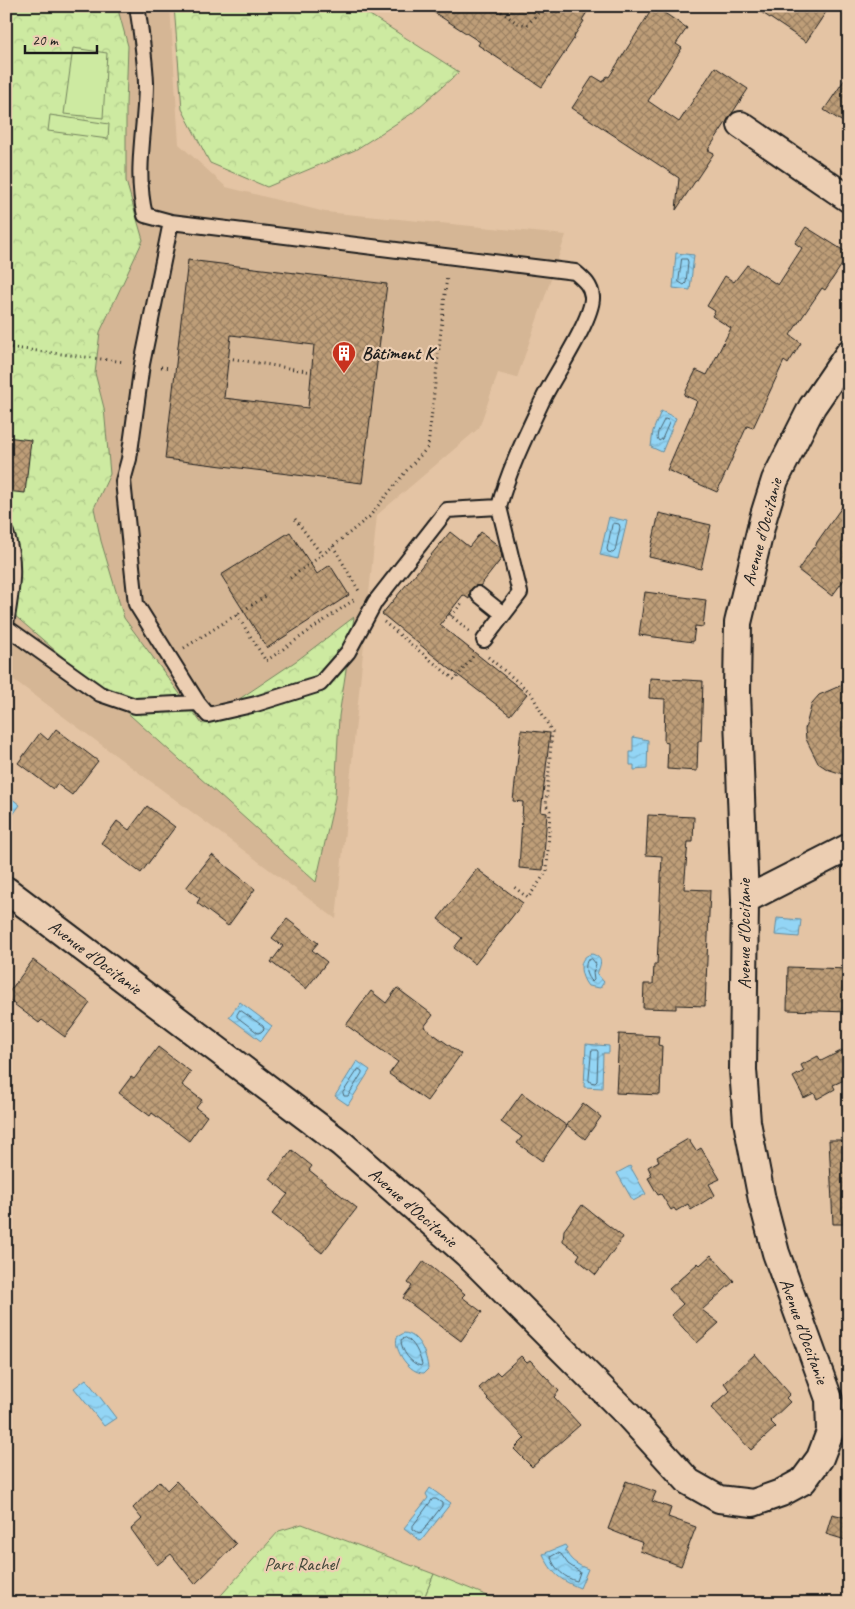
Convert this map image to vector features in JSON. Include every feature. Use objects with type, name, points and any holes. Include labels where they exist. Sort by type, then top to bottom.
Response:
[{"type":"street","points":[[741,125],[849,199]]},
{"type":"street","name":"Avenue d'Occitanie","points":[[6,890],[349,1150],[467,1254],[628,1415],[689,1482],[719,1499],[753,1503],[781,1493],[803,1481],[820,1458],[830,1432],[829,1399],[776,1253],[762,1200],[747,1122],[743,1070],[745,900],[737,692],[738,623],[764,515],[775,480],[812,407],[849,353]]},
{"type":"street","points":[[745,900],[849,847]]},
{"type":"lane","points":[[137,6],[143,40],[146,84],[139,186],[145,214],[171,222],[575,272],[587,282],[592,298],[586,320],[544,396],[503,489],[498,507],[520,593],[479,641]]},
{"type":"lane","points":[[171,222],[142,364],[124,491],[136,604],[198,703],[208,715],[256,704],[320,684],[348,652],[378,598],[447,510],[498,507]]},
{"type":"lane","points":[[6,533],[10,543],[13,568],[6,626],[100,694],[135,706],[198,703]]},
{"type":"lane","points":[[478,594],[503,614]]},
{"type":"path","points":[[493,6],[517,23],[527,25],[545,6]]},
{"type":"path","points":[[290,578],[334,546],[369,517],[428,447],[447,277]]},
{"type":"path","points":[[6,347],[142,364]]},
{"type":"path","points":[[228,358],[312,372]]},
{"type":"path","points":[[295,519],[322,555]]},
{"type":"path","points":[[237,614],[266,661],[361,594],[334,546]]},
{"type":"path","points":[[169,658],[266,596]]},
{"type":"path","points":[[378,598],[382,603],[375,611],[378,617],[455,680],[479,641],[448,614]]},
{"type":"path","points":[[486,655],[531,692],[552,732],[546,805],[550,811],[547,871],[528,898],[514,887]]},
{"type":"shaded area","points":[[6,6],[170,6],[179,144],[226,187],[325,212],[566,235],[517,378],[498,373],[479,428],[377,515],[336,919],[6,674]]},
{"type":"green space","points":[[6,6],[117,6],[128,46],[126,181],[143,240],[100,332],[95,373],[104,408],[110,474],[94,508],[101,541],[124,618],[202,724],[299,659],[354,617],[339,716],[335,798],[316,882],[131,716],[6,608]]},
{"type":"green space","points":[[174,6],[356,6],[459,72],[411,114],[355,150],[267,187],[210,163],[182,109]]},
{"type":"green space","points":[[73,48],[107,53],[103,118],[64,114]]},
{"type":"green space","points":[[50,115],[109,124],[108,139],[48,131]]},
{"type":"green space","name":"Parc Rachel","points":[[302,1524],[434,1574],[422,1603],[214,1603],[279,1531]]},
{"type":"green space","points":[[434,1574],[505,1603],[422,1603]]},
{"type":"water","points":[[676,253],[694,255],[690,290],[673,288]]},
{"type":"water","points":[[661,411],[676,418],[662,452],[651,447],[653,431]]},
{"type":"water","points":[[609,517],[627,521],[618,559],[600,555]]},
{"type":"water","points":[[633,737],[648,740],[647,769],[634,770],[634,765],[630,765],[630,752],[633,752]]},
{"type":"water","points":[[6,794],[20,805],[12,816],[6,814]]},
{"type":"water","points":[[777,918],[801,920],[799,937],[775,935]]},
{"type":"water","points":[[592,954],[600,959],[600,967],[597,974],[604,982],[600,988],[588,986],[583,977],[582,963],[587,956]]},
{"type":"water","points":[[240,1002],[272,1026],[261,1041],[229,1017]]},
{"type":"water","points":[[586,1044],[609,1046],[609,1053],[603,1053],[602,1088],[584,1087]]},
{"type":"water","points":[[357,1061],[370,1070],[348,1105],[335,1096]]},
{"type":"water","points":[[630,1166],[646,1194],[633,1201],[617,1173]]},
{"type":"water","points":[[404,1333],[414,1337],[421,1346],[428,1369],[424,1373],[413,1370],[400,1354],[396,1342],[397,1337]]},
{"type":"water","points":[[86,1379],[116,1418],[104,1426],[74,1388]]},
{"type":"water","points":[[430,1488],[451,1503],[421,1541],[404,1528],[428,1498],[426,1494]]},
{"type":"water","points":[[565,1545],[567,1548],[565,1549],[571,1559],[588,1569],[580,1588],[557,1576],[543,1554]]},
{"type":"building","points":[[424,6],[591,6],[582,20],[584,21],[575,37],[542,87],[478,45],[480,42]]},
{"type":"building","points":[[654,6],[687,28],[676,44],[682,48],[648,101],[679,122],[715,67],[748,89],[708,150],[714,153],[676,210],[679,178],[572,108],[593,76],[603,82],[607,76],[609,77]]},
{"type":"building","points":[[752,6],[830,6],[806,42]]},
{"type":"building","points":[[849,73],[849,126],[824,110]]},
{"type":"building","points":[[806,227],[849,254],[825,290],[822,288],[790,335],[801,343],[788,364],[784,361],[753,428],[747,426],[717,492],[667,470],[697,401],[684,395],[696,370],[707,375],[731,328],[712,316],[715,311],[707,306],[725,276],[734,282],[747,265],[778,285],[802,248],[795,243]]},
{"type":"building","name":"Bâtiment K","points":[[188,260],[387,284],[362,483],[165,459]],"holes":[[[231,335],[314,345],[308,408],[224,398]]]},
{"type":"building","points":[[6,437],[31,440],[25,493],[6,491]]},
{"type":"building","points":[[849,497],[849,573],[832,596],[798,570]]},
{"type":"building","points":[[659,513],[711,525],[701,569],[649,557]]},
{"type":"building","points":[[290,532],[317,574],[330,565],[349,595],[267,648],[221,575]]},
{"type":"building","points":[[450,532],[469,547],[481,532],[500,547],[502,558],[480,586],[475,586],[471,589],[469,599],[463,595],[440,625],[527,694],[510,715],[382,614]]},
{"type":"building","points":[[645,592],[706,600],[703,627],[695,626],[693,642],[639,635]]},
{"type":"building","points":[[650,678],[703,681],[701,741],[698,741],[697,771],[667,769],[668,743],[664,742],[665,699],[649,698]]},
{"type":"building","points":[[849,682],[849,776],[827,769],[818,763],[806,739],[805,729],[812,703],[819,695]]},
{"type":"building","points":[[56,729],[98,761],[72,795],[57,784],[53,789],[18,763],[40,733],[48,740]]},
{"type":"building","points":[[521,730],[550,733],[541,812],[547,813],[543,870],[519,868],[523,802],[513,801]]},
{"type":"building","points":[[147,806],[175,827],[141,873],[101,843],[117,821],[129,830]]},
{"type":"building","points":[[648,815],[694,817],[693,842],[688,842],[684,889],[710,890],[705,1006],[676,1005],[676,1009],[643,1008],[644,984],[653,984],[654,964],[657,964],[662,856],[646,855]]},
{"type":"building","points":[[212,855],[255,889],[228,926],[197,903],[200,898],[186,888]]},
{"type":"building","points":[[477,869],[523,903],[475,964],[454,948],[462,938],[438,919]]},
{"type":"building","points":[[287,919],[318,943],[312,950],[327,962],[306,989],[271,962],[283,946],[272,938]]},
{"type":"building","points":[[33,960],[90,1003],[65,1037],[42,1020],[39,1023],[6,998]]},
{"type":"building","points":[[788,967],[849,969],[849,1012],[787,1010]]},
{"type":"building","points":[[397,988],[433,1015],[424,1027],[461,1054],[427,1101],[389,1074],[398,1062],[346,1025],[371,991],[386,1003]]},
{"type":"building","points":[[619,1034],[659,1036],[658,1045],[662,1046],[660,1095],[616,1093]]},
{"type":"building","points":[[158,1047],[191,1072],[182,1085],[202,1100],[196,1108],[207,1116],[189,1141],[152,1113],[150,1116],[119,1093],[131,1077],[134,1079]]},
{"type":"building","points":[[849,1047],[849,1078],[833,1085],[835,1089],[817,1099],[814,1093],[804,1098],[793,1077],[804,1071],[801,1065],[818,1056],[821,1061]]},
{"type":"building","points":[[522,1093],[567,1126],[542,1161],[517,1143],[522,1137],[501,1122]]},
{"type":"building","points":[[583,1103],[601,1117],[585,1139],[567,1125]]},
{"type":"building","points":[[688,1139],[696,1151],[701,1148],[720,1179],[709,1184],[715,1195],[691,1210],[688,1204],[676,1211],[674,1208],[671,1210],[661,1194],[658,1195],[648,1178],[652,1176],[648,1167],[659,1161],[657,1157]]},
{"type":"building","points":[[829,1140],[849,1140],[849,1224],[833,1224]]},
{"type":"building","points":[[292,1150],[312,1166],[309,1170],[357,1208],[322,1253],[272,1214],[288,1194],[270,1179]]},
{"type":"building","points":[[582,1205],[623,1237],[596,1275],[577,1259],[580,1254],[563,1241],[564,1230]]},
{"type":"building","points":[[711,1255],[734,1281],[702,1310],[719,1323],[697,1343],[671,1315],[683,1304],[669,1289],[698,1263],[700,1265]]},
{"type":"building","points":[[424,1261],[465,1294],[462,1297],[482,1312],[461,1341],[403,1298],[412,1286],[408,1283]]},
{"type":"building","points":[[755,1354],[790,1394],[786,1398],[790,1402],[770,1421],[776,1427],[751,1450],[711,1408],[730,1391],[724,1383]]},
{"type":"building","points":[[521,1356],[527,1362],[530,1360],[559,1391],[554,1397],[580,1425],[532,1467],[514,1449],[525,1438],[487,1399],[479,1388],[497,1372],[500,1375]]},
{"type":"building","points":[[159,1481],[167,1490],[176,1481],[236,1544],[195,1584],[171,1554],[157,1565],[131,1529],[142,1519],[133,1508]]},
{"type":"building","points":[[626,1481],[656,1492],[652,1501],[671,1508],[668,1517],[696,1527],[681,1566],[640,1551],[643,1543],[608,1529]]},
{"type":"building","points":[[832,1514],[849,1518],[849,1541],[826,1534]]},
{"type":"place","name":"Bâtiment K","points":[[344,374]]}]
